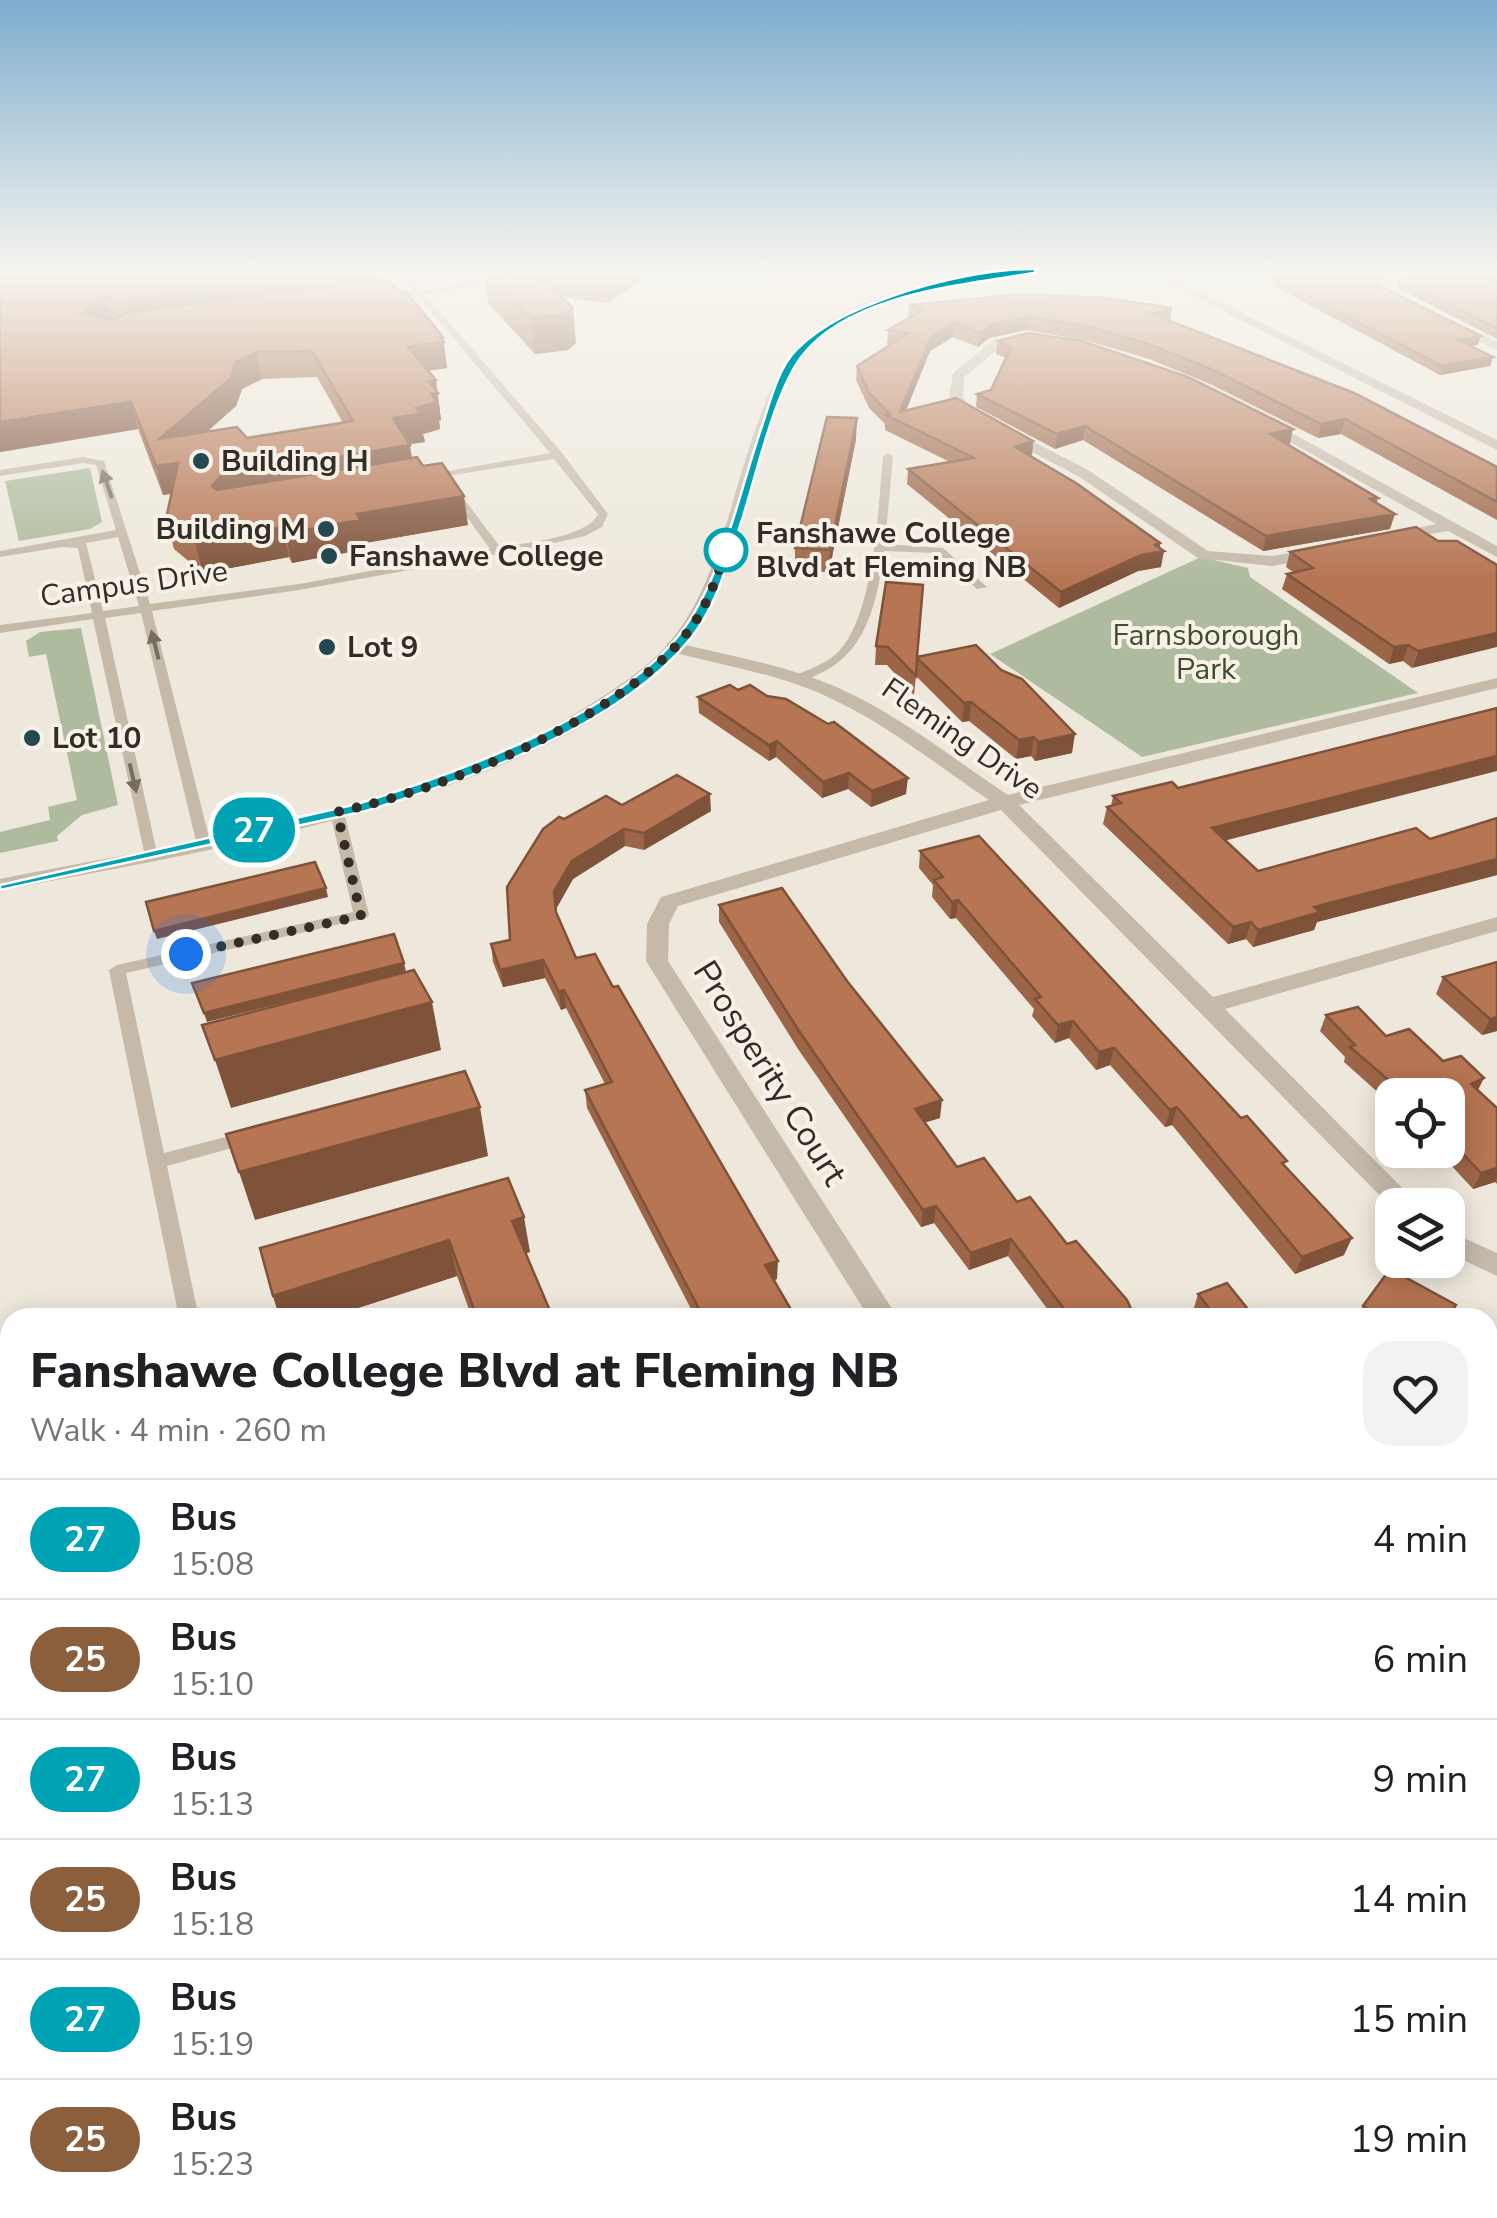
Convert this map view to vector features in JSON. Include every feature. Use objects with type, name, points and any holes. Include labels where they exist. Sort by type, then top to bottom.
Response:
[{"type":"street","points":[[0,885],[337,812],[448,781],[534,742],[616,696],[652,670],[711,595],[788,375]]},
{"type":"street","points":[[960,375],[956,398],[966,412],[1070,466],[1204,554],[1273,561],[1333,550]]},
{"type":"street","points":[[1356,375],[1497,446]]},
{"type":"street","points":[[1250,414],[1497,552]]},
{"type":"street","points":[[1372,542],[1450,526]]},
{"type":"street","name":"Fleming Drive","points":[[672,647],[798,678],[870,712],[1005,802],[1389,1188]]},
{"type":"street","name":"Prosperity Court","points":[[878,1308],[657,961],[658,924],[669,902],[1005,802],[1497,683]]},
{"type":"street","points":[[1210,1006],[1497,924]]},
{"type":"street","points":[[1465,1249],[1497,1265]]},
{"type":"lane","name":"Campus Drive","points":[[0,629],[146,610],[576,536],[603,519],[601,509],[490,375]]},
{"type":"lane","points":[[420,480],[558,455]]},
{"type":"lane","points":[[798,678],[844,654],[860,626],[878,547],[888,456]]},
{"type":"lane","points":[[0,473],[97,460],[146,610],[203,842]]},
{"type":"lane","points":[[461,502],[498,550]]},
{"type":"lane","points":[[0,554],[119,533]]},
{"type":"lane","points":[[62,544],[83,545],[150,852]]},
{"type":"lane","points":[[878,547],[939,550],[981,587]]},
{"type":"lane","points":[[187,1308],[117,970],[361,916],[337,812]]},
{"type":"lane","points":[[157,1162],[266,1132]]},
{"type":"green space","points":[[90,468],[102,522],[90,529],[19,541],[5,481]]},
{"type":"green space","name":"Farnsborough Park","points":[[1201,557],[1248,568],[1250,577],[1418,693],[1142,757],[990,654]]},
{"type":"green space","points":[[81,628],[118,805],[82,815],[57,836],[58,841],[0,853],[0,832],[50,820],[48,807],[77,800],[46,654],[29,657],[26,641],[40,632]]},
{"type":"building","points":[[0,375],[232,375],[159,439],[237,427],[247,438],[353,421],[326,375],[431,375],[436,380],[429,382],[438,393],[431,394],[437,402],[416,408],[420,414],[393,418],[410,445],[220,477],[212,486],[217,490],[417,457],[423,466],[442,463],[464,496],[357,514],[360,520],[299,531],[285,533],[283,527],[195,543],[166,519],[178,463],[156,466],[131,402],[0,422]]},
{"type":"building","points":[[861,375],[915,375],[900,412],[956,398],[1033,441],[1015,447],[1076,483],[1160,543],[1155,545],[1164,551],[1141,555],[1061,592],[908,469],[974,458],[886,415],[890,414],[869,393]]},
{"type":"building","points":[[998,375],[1181,375],[1293,429],[1270,434],[1378,498],[1370,499],[1395,514],[1266,536],[1085,426],[1057,434],[977,394],[991,390]]},
{"type":"building","points":[[1222,375],[1307,375],[1354,393],[1497,467],[1497,502],[1345,419],[1321,424]]},
{"type":"building","points":[[827,417],[857,418],[830,550],[795,548]]},
{"type":"building","points":[[1416,527],[1438,541],[1457,541],[1497,565],[1497,633],[1418,651],[1408,645],[1394,647],[1287,574],[1313,568],[1290,552]]},
{"type":"building","points":[[886,582],[923,585],[917,657],[976,645],[1001,670],[1022,679],[1075,734],[1038,742],[1034,737],[1019,740],[971,702],[964,703],[917,658],[916,676],[888,647],[876,646]]},
{"type":"building","points":[[730,685],[738,690],[750,685],[767,696],[786,699],[828,724],[834,722],[908,778],[872,791],[849,773],[823,782],[777,741],[769,745],[698,697]]},
{"type":"building","points":[[1497,708],[1497,756],[1212,828],[1258,871],[1416,828],[1430,839],[1497,818],[1497,859],[1314,907],[1320,912],[1258,930],[1251,922],[1233,927],[1107,807],[1121,803],[1113,796],[1172,782],[1178,788]]},
{"type":"building","points":[[677,775],[710,794],[644,833],[624,829],[572,861],[554,891],[556,912],[576,958],[595,954],[613,987],[618,986],[778,1261],[765,1265],[790,1308],[698,1308],[585,1090],[612,1082],[564,990],[559,992],[543,960],[500,970],[491,944],[510,940],[507,887],[543,829],[559,817],[564,819],[606,796],[622,805]]},
{"type":"building","points":[[979,836],[1241,1118],[1247,1116],[1287,1161],[1282,1163],[1352,1238],[1302,1257],[1177,1107],[1170,1110],[1114,1048],[1099,1052],[1073,1021],[1058,1025],[1035,999],[1041,997],[958,900],[952,902],[934,880],[943,877],[920,851]]},
{"type":"building","points":[[315,862],[326,888],[154,931],[146,902]]},
{"type":"building","points":[[782,888],[847,981],[942,1100],[915,1109],[957,1167],[984,1158],[1017,1202],[1030,1197],[1067,1244],[1076,1241],[1131,1308],[1063,1308],[1011,1239],[971,1253],[936,1206],[923,1210],[799,1031],[719,905]]},
{"type":"building","points":[[394,934],[404,963],[204,1013],[192,983]]},
{"type":"building","points":[[1497,962],[1497,1017],[1490,1019],[1443,977]]},
{"type":"building","points":[[414,970],[432,1002],[215,1060],[202,1025]]},
{"type":"building","points":[[1358,1007],[1386,1036],[1409,1029],[1443,1061],[1461,1056],[1484,1078],[1471,1084],[1497,1108],[1497,1168],[1481,1173],[1465,1156],[1465,1078],[1386,1078],[1350,1047],[1355,1045],[1326,1015]]},
{"type":"building","points":[[465,1071],[480,1107],[239,1172],[226,1134]]},
{"type":"building","points":[[508,1178],[524,1217],[512,1221],[549,1308],[473,1308],[449,1240],[273,1296],[260,1248]]},
{"type":"building","points":[[1383,1278],[1406,1278],[1456,1305],[1454,1308],[1363,1306]]},
{"type":"building","points":[[1227,1283],[1247,1308],[1209,1308],[1198,1294]]},
{"type":"bus line","name":"27","points":[[0,885],[360,808],[448,781],[534,742],[616,696],[652,670],[686,634],[711,595],[788,375]]},
{"type":"place","name":"Building H","points":[[201,461]]},
{"type":"place","name":"Building M","points":[[326,529]]},
{"type":"place","name":"Fanshawe College Blvd at Fleming NB","points":[[726,550]]},
{"type":"place","name":"Fanshawe College","points":[[329,556]]},
{"type":"place","name":"Lot 9","points":[[327,647]]},
{"type":"place","name":"Lot 10","points":[[32,738]]},
{"type":"route","points":[[186,954],[361,916],[337,812],[448,781],[534,742],[616,696],[652,670],[686,634],[711,595],[726,550]]}]
